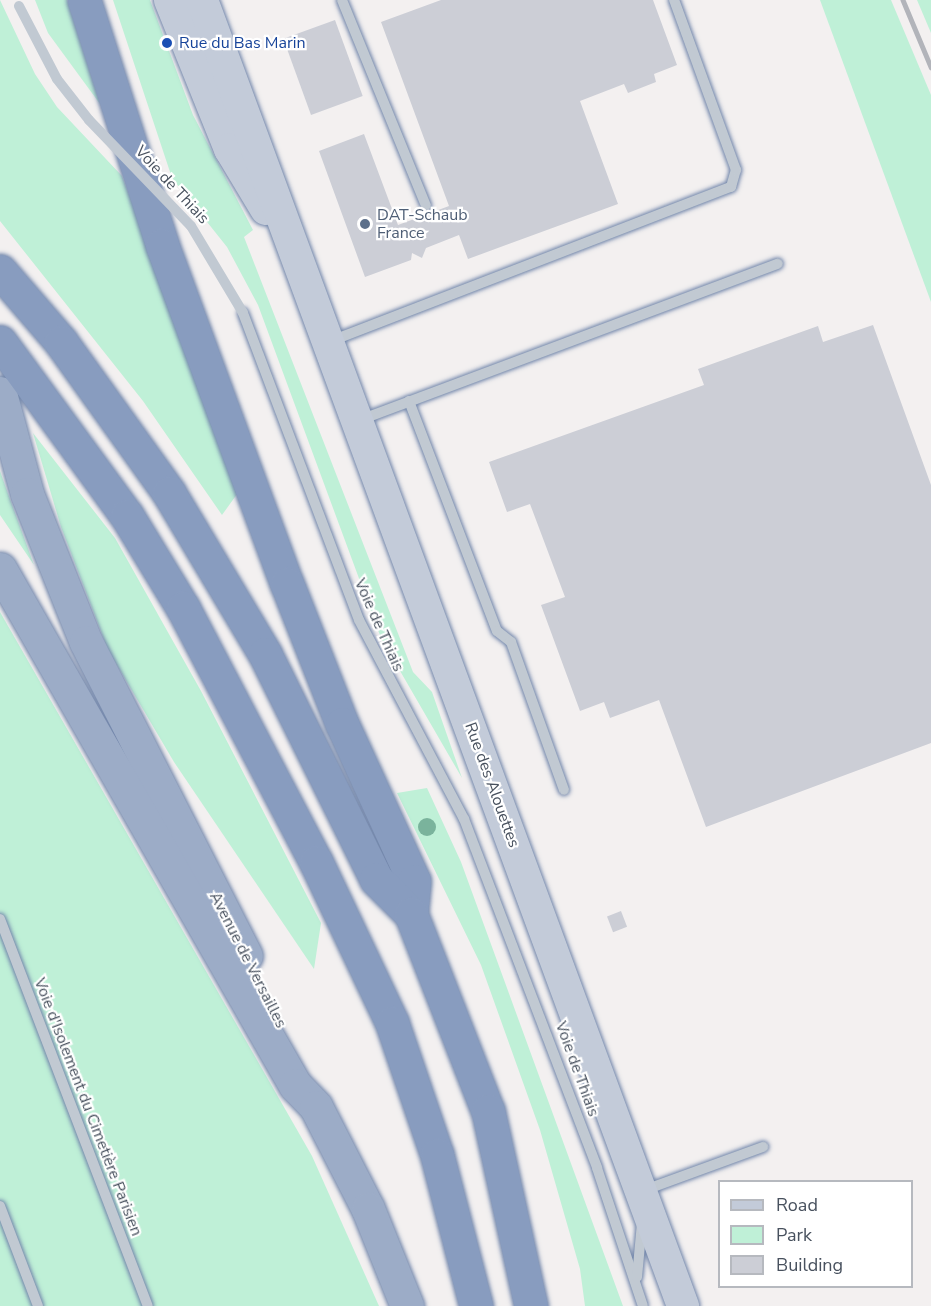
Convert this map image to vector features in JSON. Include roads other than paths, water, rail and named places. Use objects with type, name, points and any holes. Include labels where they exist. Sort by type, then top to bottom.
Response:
[{"type":"highway","points":[[84,0],[162,245],[299,616],[414,881],[411,914]]},
{"type":"highway","points":[[0,271],[61,342],[169,493],[265,654],[376,879],[411,914],[488,1111],[531,1306]]},
{"type":"highway","points":[[0,342],[127,516],[183,608],[316,862],[392,1023],[437,1155],[476,1306]]},
{"type":"highway","name":"Avenue de Versailles","points":[[0,393],[53,565],[174,816],[309,1079],[316,1107]]},
{"type":"highway","points":[[0,569],[296,1085],[316,1107],[368,1209],[406,1306]]},
{"type":"main road","points":[[170,0],[230,149],[299,264]]},
{"type":"main road","points":[[202,0],[299,264]]},
{"type":"main road","name":"Rue des Alouettes","points":[[299,264],[683,1306]]},
{"type":"lane","points":[[342,0],[426,206]]},
{"type":"lane","points":[[328,342],[731,187],[736,170],[675,0]]},
{"type":"lane","name":"Voie de Thiais","points":[[18,3],[57,79],[89,120],[191,225],[243,313],[359,620],[464,819],[636,1280],[643,1306]]},
{"type":"lane","points":[[357,421],[778,264]]},
{"type":"lane","points":[[409,401],[496,631],[511,642],[564,790]]},
{"type":"lane","name":"Voie d'Isolement du Cimetière Parisien","points":[[0,919],[148,1306]]},
{"type":"lane","points":[[636,1280],[643,1195],[763,1147]]},
{"type":"lane","points":[[0,1206],[38,1306]]},
{"type":"railway","points":[[903,0],[931,67]]},
{"type":"place","name":"Rue du Bas Marin","points":[[167,43]]},
{"type":"place","name":"DAT-Schaub France","points":[[365,224]]}]
